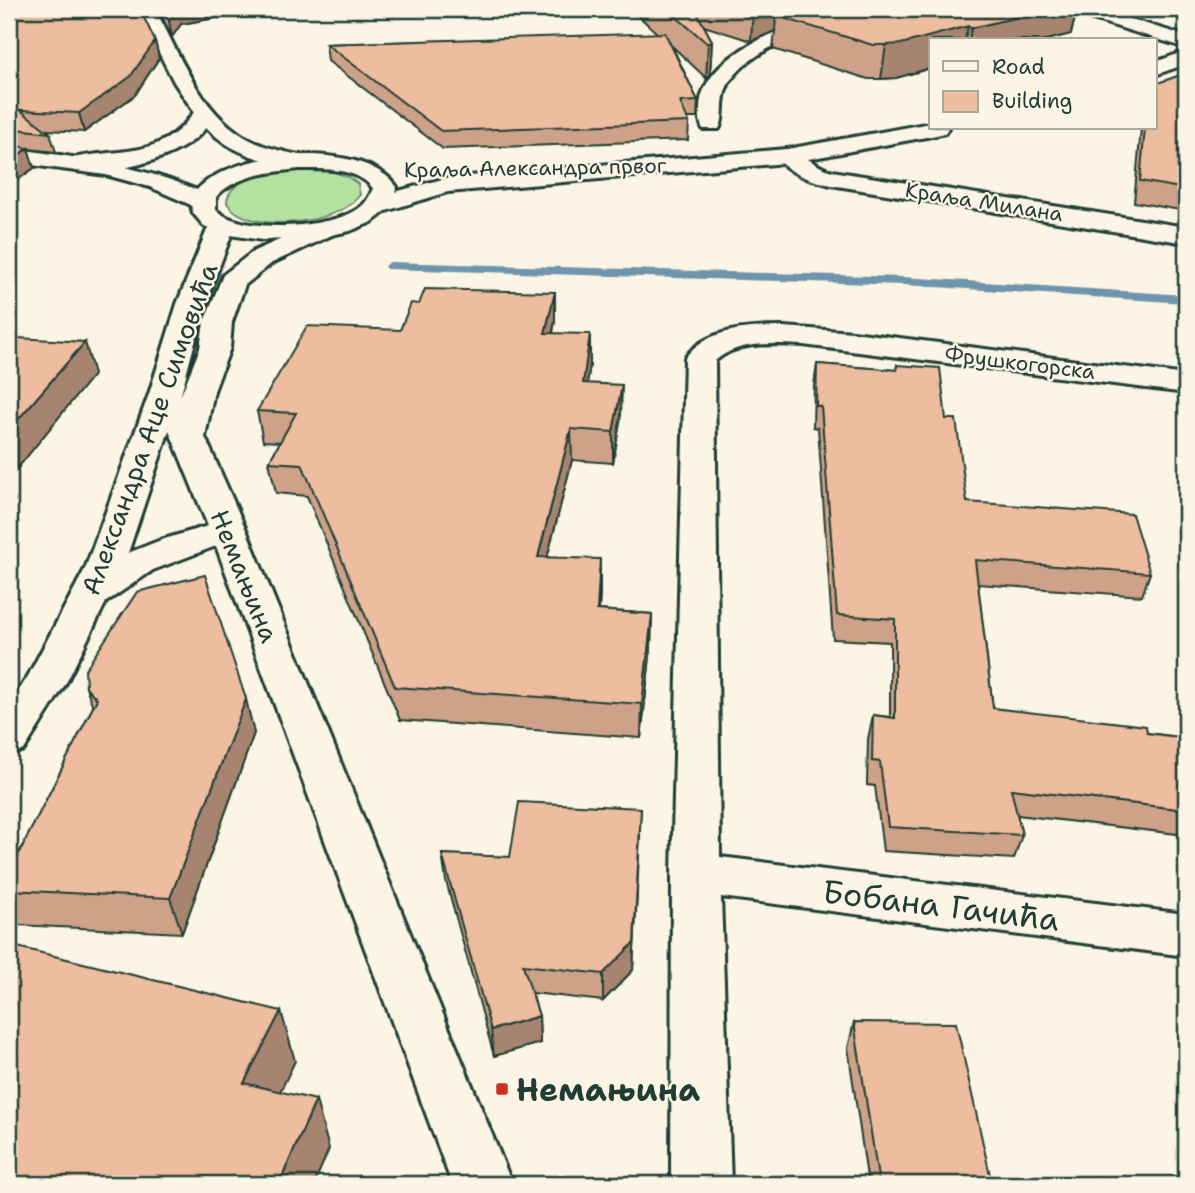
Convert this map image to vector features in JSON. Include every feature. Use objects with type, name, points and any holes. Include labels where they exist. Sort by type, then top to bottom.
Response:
[{"type":"street","points":[[146,9],[203,114],[211,144],[242,172]]},
{"type":"street","points":[[711,124],[714,86],[736,62],[781,37],[860,9]]},
{"type":"street","points":[[1079,9],[1186,42]]},
{"type":"street","points":[[1156,69],[1186,57]]},
{"type":"street","points":[[203,114],[237,142],[258,152],[299,162]]},
{"type":"street","points":[[77,164],[131,159],[162,150],[192,133],[203,114]]},
{"type":"street","name":"Краља Александра првог","points":[[242,172],[209,191],[203,201],[207,214],[222,225],[258,233],[303,233],[358,219],[379,205],[446,185],[788,156],[929,130]]},
{"type":"street","name":"Краља Александра првог","points":[[9,155],[108,168],[242,172],[299,162],[339,164],[370,173],[699,165]]},
{"type":"street","name":"Краља Милана","points":[[788,156],[812,173],[831,178],[1186,235]]},
{"type":"street","name":"Краља Александра првог","points":[[108,168],[158,182],[203,201]]},
{"type":"street","name":"Краља Александра првог","points":[[370,173],[385,187],[385,196],[379,205]]},
{"type":"street","name":"Александра Аце Симовића","points":[[9,739],[45,683],[93,593],[165,394],[191,304],[222,225]]},
{"type":"street","name":"Александра Аце Симовића","points":[[189,437],[198,391],[215,348],[218,321],[233,281],[263,257],[325,229]]},
{"type":"street","name":"Фрушкогорска","points":[[696,874],[700,358],[716,345],[741,337],[853,341],[1186,384]]},
{"type":"street","name":"Немањина","points":[[165,394],[189,437],[229,532],[482,1184]]},
{"type":"street","points":[[93,593],[114,575],[151,556],[186,543],[229,532]]},
{"type":"street","points":[[696,874],[701,1184]]},
{"type":"street","name":"Бобана Гачића","points":[[696,874],[1186,935]]},
{"type":"green space","points":[[304,169],[346,176],[358,184],[360,195],[334,213],[294,222],[254,220],[238,213],[227,203],[229,194],[246,180],[271,173]]},
{"type":"building","points":[[9,9],[140,9],[155,41],[130,77],[79,113],[20,110],[50,133],[9,128]]},
{"type":"building","points":[[163,9],[177,9],[169,21]]},
{"type":"building","points":[[667,9],[695,9],[712,41],[708,44]]},
{"type":"building","points":[[795,9],[1051,9],[971,28],[968,26],[901,44],[873,45],[776,16]]},
{"type":"building","points":[[665,33],[698,101],[680,102],[689,122],[441,131],[326,44]]},
{"type":"building","points":[[1186,73],[1186,189],[1140,181],[1145,130],[1156,130],[1156,84]]},
{"type":"building","points":[[9,145],[28,148],[9,162]]},
{"type":"building","points":[[425,289],[555,292],[545,333],[590,334],[583,383],[622,385],[613,432],[571,429],[538,557],[600,559],[597,610],[652,614],[642,704],[395,687],[302,464],[269,462],[296,413],[257,411],[307,326],[400,330],[411,303],[419,304]]},
{"type":"building","points":[[17,338],[85,342],[9,430],[9,343]]},
{"type":"building","points":[[817,364],[897,370],[897,365],[940,368],[946,419],[956,419],[967,502],[1132,514],[1150,573],[975,560],[993,708],[1146,726],[1147,733],[1186,738],[1186,810],[1011,789],[1022,835],[888,827],[880,762],[872,761],[873,715],[895,718],[895,619],[837,615],[821,406],[816,406]]},
{"type":"building","points":[[205,575],[246,699],[170,898],[9,890],[9,873],[97,699],[86,687],[85,670],[137,592]]},
{"type":"building","points":[[519,802],[641,808],[634,943],[603,974],[523,965],[539,1016],[491,1030],[442,854],[510,857]]},
{"type":"building","points":[[9,945],[281,1011],[244,1083],[316,1100],[279,1184],[9,1184]]},
{"type":"building","points":[[854,1022],[956,1023],[992,1184],[879,1184]]},
{"type":"waterway","points":[[390,266],[904,281],[1186,299]]},
{"type":"place","name":"Немањина","points":[[502,1089]]}]
